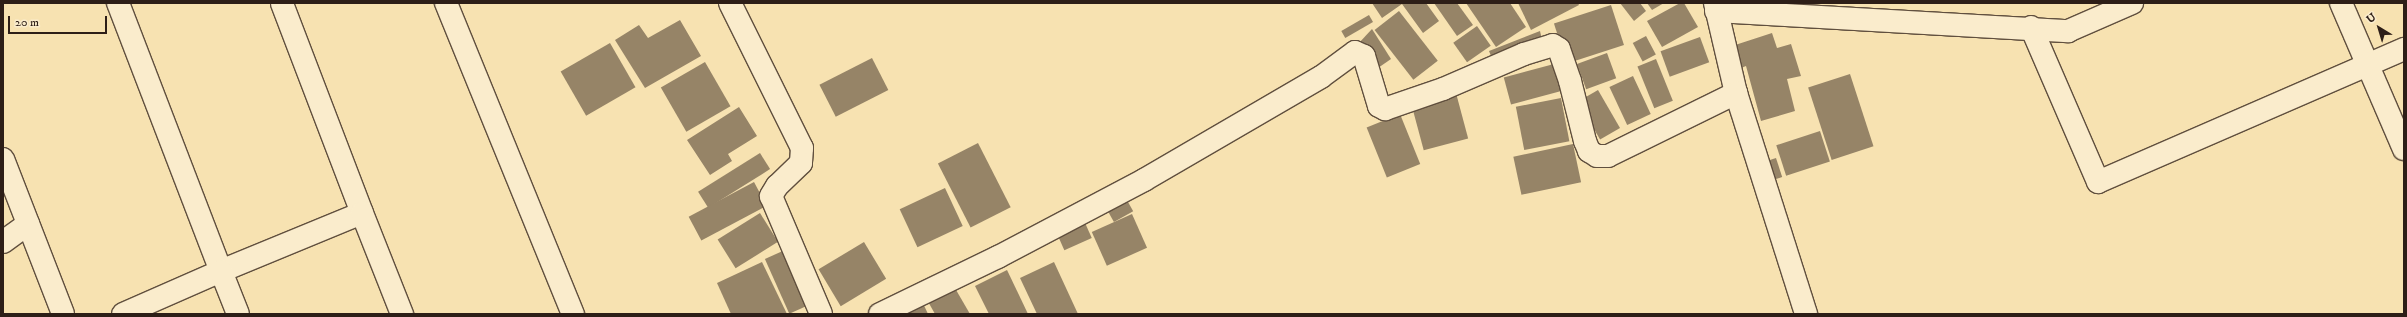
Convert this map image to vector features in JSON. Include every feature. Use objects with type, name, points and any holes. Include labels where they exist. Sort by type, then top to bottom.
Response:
[{"type":"street","points":[[118,3],[238,314]]},
{"type":"street","points":[[282,3],[402,314]]},
{"type":"street","points":[[446,3],[573,314]]},
{"type":"street","points":[[730,3],[802,148],[801,163],[777,186],[771,196],[821,314]]},
{"type":"street","points":[[1806,314],[1736,93],[1716,7],[2031,27],[2068,31],[2132,3]]},
{"type":"street","points":[[2341,3],[2404,149]]},
{"type":"street","points":[[2031,27],[2098,182],[2404,49]]},
{"type":"street","points":[[880,314],[998,257],[1144,180],[1320,77],[1355,52],[1364,56],[1379,106],[1385,109],[1443,89],[1524,54],[1553,45],[1559,49],[1570,80],[1585,141],[1589,151],[1597,156],[1608,156],[1736,93]]},
{"type":"street","points":[[3,160],[63,314]]},
{"type":"street","points":[[124,314],[221,271],[362,213]]},
{"type":"street","points":[[3,242],[28,224]]},
{"type":"building","points":[[1372,3],[1426,3],[1439,21],[1423,33],[1402,4],[1382,18]]},
{"type":"building","points":[[1434,3],[1457,3],[1473,25],[1457,36]]},
{"type":"building","points":[[1466,3],[1510,3],[1526,27],[1496,47]]},
{"type":"building","points":[[1518,3],[1578,3],[1579,5],[1531,30]]},
{"type":"building","points":[[1620,3],[1640,3],[1646,11],[1634,21]]},
{"type":"building","points":[[1647,3],[1664,3],[1652,10]]},
{"type":"building","points":[[1680,3],[1684,3],[1698,27],[1662,47],[1647,21]]},
{"type":"building","points":[[1611,5],[1624,45],[1567,63],[1554,24]]},
{"type":"building","points":[[1399,11],[1438,61],[1413,80],[1375,30]]},
{"type":"building","points":[[1369,15],[1373,22],[1345,38],[1341,31]]},
{"type":"building","points":[[680,20],[701,56],[645,88],[615,40],[639,25],[648,38]]},
{"type":"building","points":[[1477,26],[1491,46],[1467,62],[1453,43]]},
{"type":"building","points":[[1372,29],[1391,59],[1378,68],[1358,44]]},
{"type":"building","points":[[1540,31],[1543,44],[1493,61],[1489,51]]},
{"type":"building","points":[[1772,33],[1777,48],[1791,44],[1801,76],[1787,79],[1795,111],[1761,121],[1746,66],[1736,70],[1729,47]]},
{"type":"building","points":[[1646,36],[1656,55],[1643,62],[1633,43]]},
{"type":"building","points":[[1700,37],[1709,62],[1670,77],[1661,51]]},
{"type":"building","points":[[610,43],[636,87],[586,116],[561,72]]},
{"type":"building","points":[[1607,53],[1616,78],[1586,89],[1577,64]]},
{"type":"building","points":[[872,58],[888,90],[836,117],[819,85]]},
{"type":"building","points":[[1656,59],[1673,101],[1654,108],[1637,66]]},
{"type":"building","points":[[705,62],[730,106],[686,132],[661,88]]},
{"type":"building","points":[[1554,64],[1561,91],[1511,105],[1504,77]]},
{"type":"building","points":[[1850,74],[1873,146],[1832,160],[1808,88]]},
{"type":"building","points":[[1633,76],[1651,114],[1627,125],[1609,87]]},
{"type":"building","points":[[1598,90],[1620,128],[1600,140],[1578,102]]},
{"type":"building","points":[[1456,93],[1468,138],[1424,150],[1412,105]]},
{"type":"building","points":[[1561,98],[1569,141],[1524,150],[1516,107]]},
{"type":"building","points":[[739,107],[757,136],[728,154],[732,161],[710,175],[687,140]]},
{"type":"building","points":[[1400,114],[1420,164],[1387,178],[1367,127]]},
{"type":"building","points":[[1820,131],[1830,161],[1786,176],[1776,145]]},
{"type":"building","points":[[978,143],[1011,207],[971,228],[938,163]]},
{"type":"building","points":[[1573,144],[1581,182],[1521,195],[1513,157]]},
{"type":"building","points":[[760,153],[770,169],[708,208],[698,192]]},
{"type":"building","points":[[1776,158],[1782,177],[1770,181],[1764,162]]},
{"type":"building","points":[[754,182],[767,206],[701,241],[689,217]]},
{"type":"building","points":[[945,188],[963,226],[917,247],[900,209]]},
{"type":"building","points":[[1123,193],[1133,211],[1114,222],[1104,204]]},
{"type":"building","points":[[760,213],[778,242],[736,268],[718,239]]},
{"type":"building","points":[[1132,214],[1147,248],[1107,266],[1092,232]]},
{"type":"building","points":[[1082,216],[1092,238],[1064,250],[1055,228]]},
{"type":"building","points":[[864,242],[886,279],[841,306],[819,269]]},
{"type":"building","points":[[785,250],[809,305],[789,314],[765,259]]},
{"type":"building","points":[[762,262],[787,314],[731,314],[717,283]]},
{"type":"building","points":[[1054,262],[1078,314],[1037,314],[1020,278]]},
{"type":"building","points":[[1007,270],[1028,314],[989,314],[975,286]]},
{"type":"building","points":[[952,283],[970,314],[935,314],[926,298]]},
{"type":"building","points":[[921,299],[928,314],[902,314]]}]
